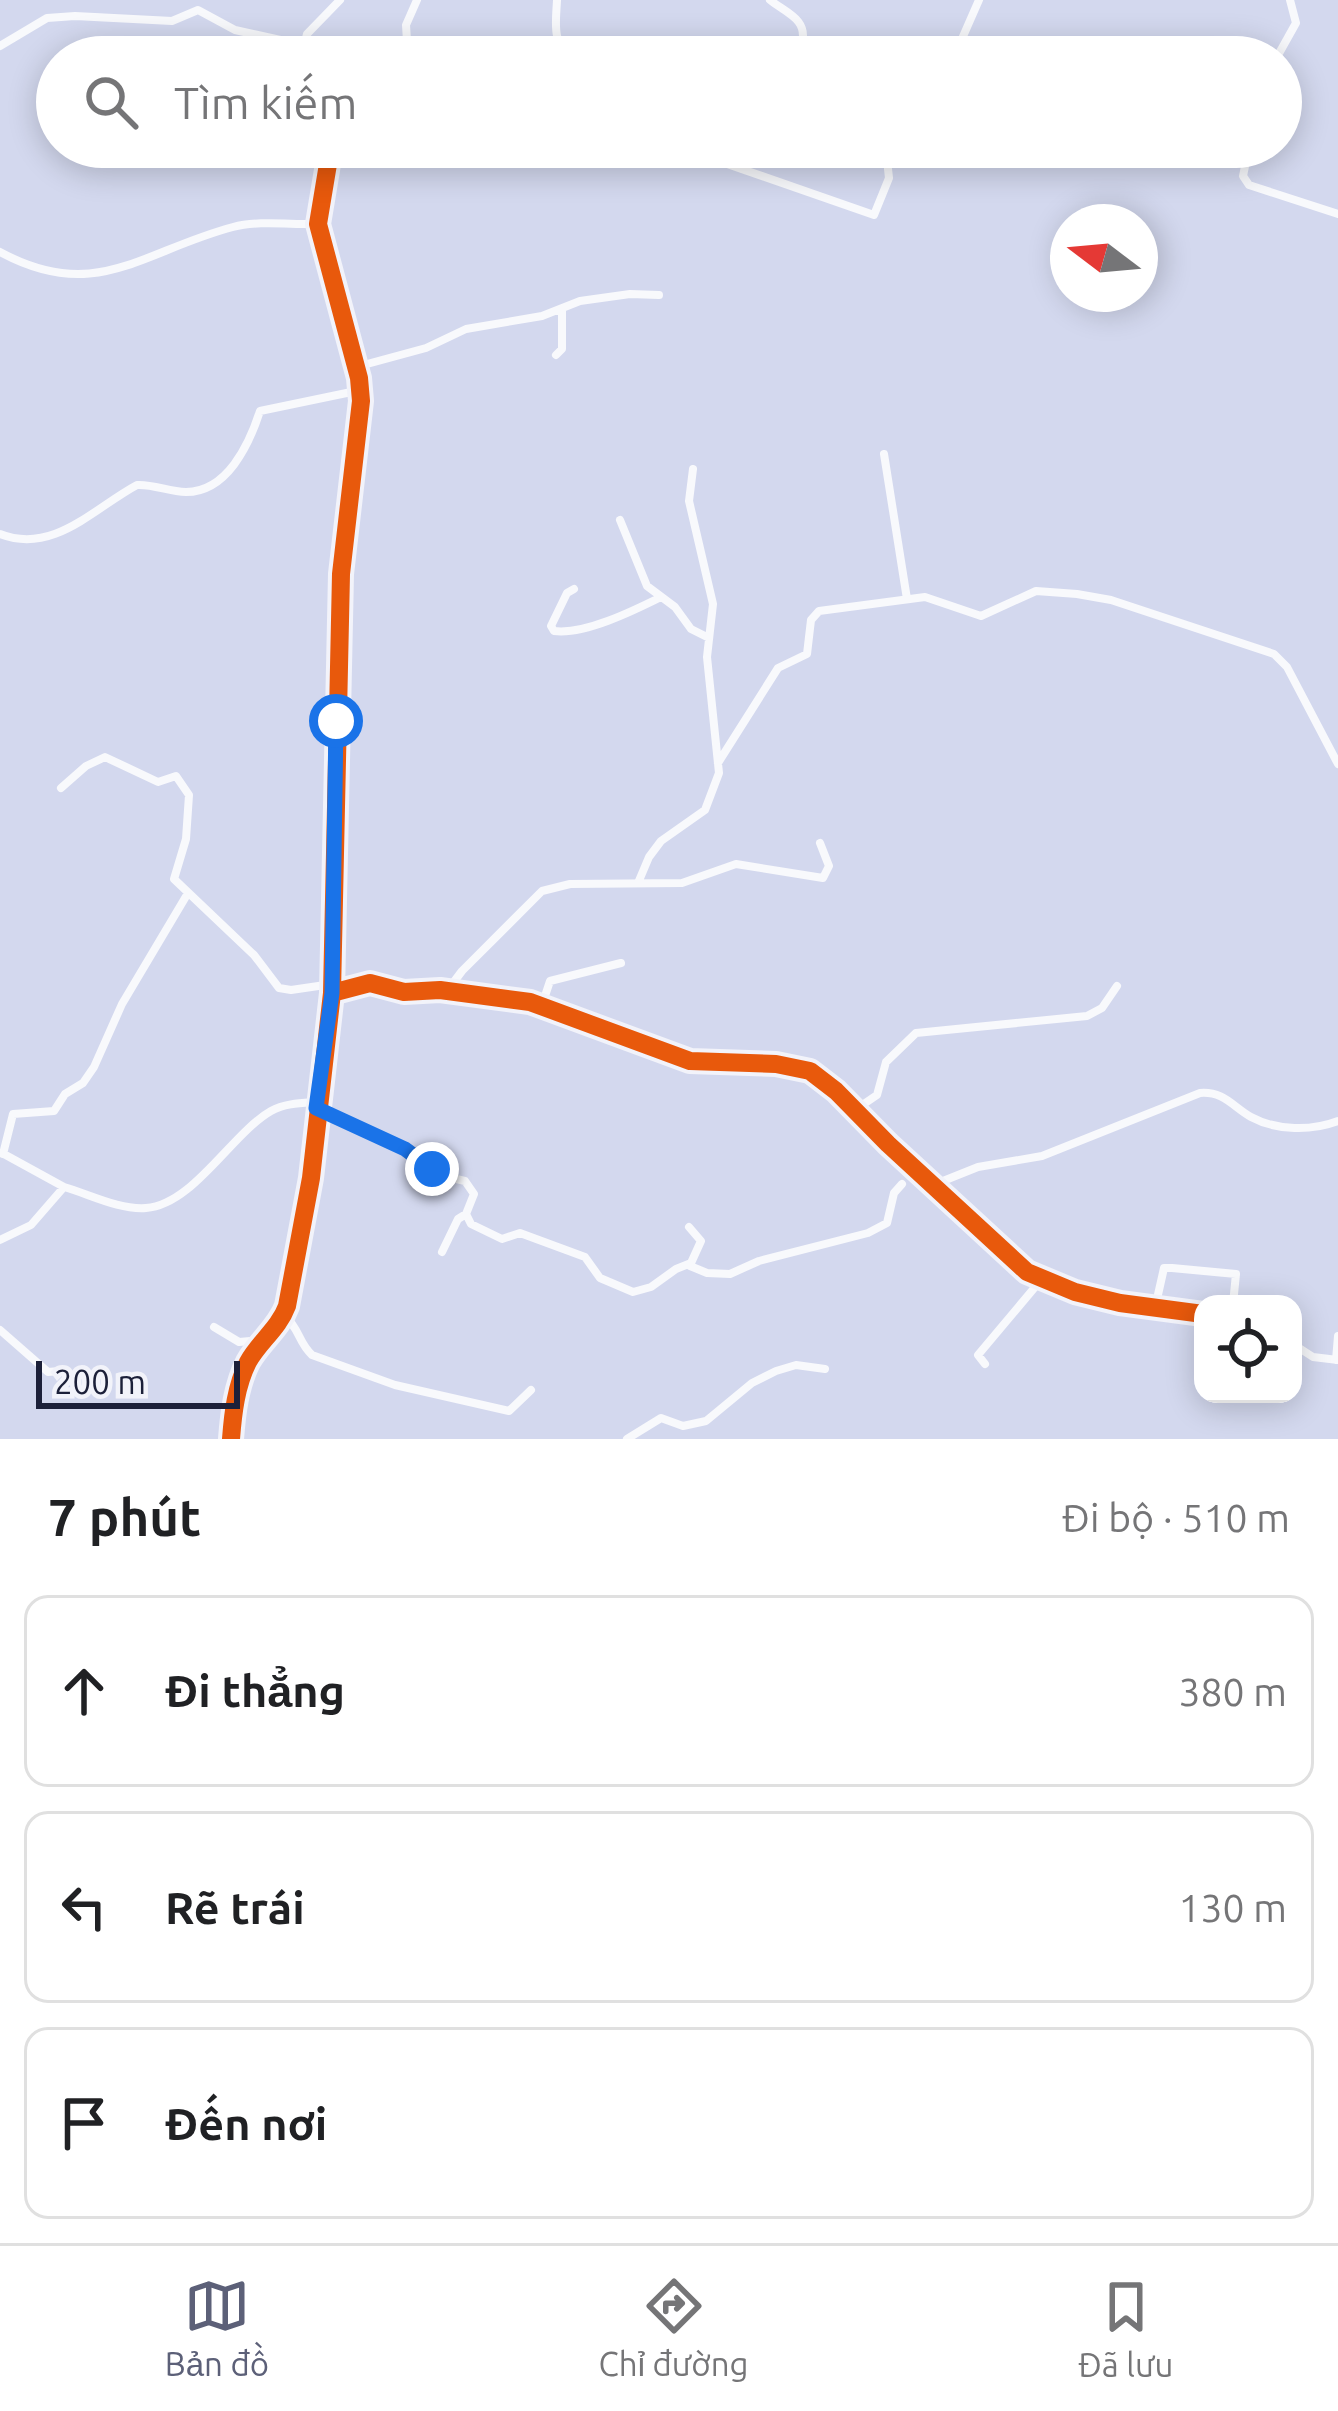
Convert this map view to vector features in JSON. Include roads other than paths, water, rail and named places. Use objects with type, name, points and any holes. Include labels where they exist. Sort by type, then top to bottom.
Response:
[{"type":"street","points":[[306,36],[340,0]]},
{"type":"street","points":[[407,36],[406,25],[417,0]]},
{"type":"street","points":[[557,0],[557,36]]},
{"type":"street","points":[[770,0],[798,21],[803,36]]},
{"type":"street","points":[[963,36],[979,0]]},
{"type":"street","points":[[1289,36],[1296,23],[1290,0]]},
{"type":"street","points":[[0,46],[47,18],[172,21],[198,10],[235,30],[262,36]]},
{"type":"street","points":[[231,1439],[235,1403],[249,1360],[284,1315],[311,1178],[332,989],[340,574],[361,390],[318,224],[327,168]]},
{"type":"street","points":[[739,168],[874,215],[890,178],[888,170]]},
{"type":"street","points":[[1245,168],[1243,176],[1249,184],[1338,214]]},
{"type":"street","points":[[0,252],[50,274],[81,276],[239,225],[318,224]]},
{"type":"street","points":[[356,367],[426,348],[474,327],[562,311],[580,301],[659,295]]},
{"type":"street","points":[[556,355],[562,349],[562,311]]},
{"type":"street","points":[[0,534],[25,540],[68,530],[137,485],[200,491],[232,469],[260,411],[361,390]]},
{"type":"street","points":[[884,454],[907,599]]},
{"type":"street","points":[[638,883],[657,845],[708,807],[718,780],[712,735],[713,604],[688,495],[693,469]]},
{"type":"street","points":[[620,520],[647,586],[675,608],[691,629],[710,638]]},
{"type":"street","points":[[574,589],[567,593],[551,626],[554,631],[574,632],[661,597]]},
{"type":"street","points":[[718,763],[778,668],[807,654],[815,614],[829,608],[932,598],[979,616],[1036,591],[1090,596],[1268,651],[1287,667],[1338,764]]},
{"type":"street","points":[[61,788],[105,757],[158,782],[176,776],[188,798],[186,839],[174,879],[254,956],[279,988],[332,989],[363,983],[404,992],[447,991],[542,1005],[690,1061],[776,1064],[810,1071],[997,1246],[1041,1280],[1093,1297],[1194,1313]]},
{"type":"street","points":[[447,991],[542,891],[570,884],[691,881],[736,864],[823,878],[830,866],[820,843]]},
{"type":"street","points":[[188,893],[122,1004],[88,1076],[65,1094],[54,1111],[13,1114],[2,1153],[64,1187],[130,1207],[155,1206],[184,1189],[268,1113],[293,1103],[317,1105],[405,1149],[439,1175],[465,1181],[474,1194],[442,1252]]},
{"type":"street","points":[[542,1005],[550,981],[621,963]]},
{"type":"street","points":[[855,1110],[878,1095],[886,1062],[910,1035],[1087,1016],[1102,1008],[1117,986]]},
{"type":"street","points":[[933,1185],[978,1167],[1042,1156],[1200,1093],[1223,1096],[1247,1115],[1286,1128],[1338,1121]]},
{"type":"street","points":[[687,1265],[707,1273],[730,1274],[758,1261],[868,1233],[886,1222],[894,1193],[902,1184]]},
{"type":"street","points":[[0,1240],[32,1225],[64,1187]]},
{"type":"street","points":[[466,1214],[471,1224],[502,1239],[520,1233],[585,1257],[600,1278],[633,1292],[651,1288],[694,1259],[700,1241],[689,1227]]},
{"type":"street","points":[[1155,1309],[1164,1268],[1236,1274],[1234,1295]]},
{"type":"street","points":[[985,1364],[978,1355],[1041,1280]]},
{"type":"street","points":[[284,1315],[299,1329],[302,1345],[312,1355],[395,1385],[508,1412],[531,1390]]},
{"type":"street","points":[[214,1328],[239,1342],[265,1340]]},
{"type":"street","points":[[0,1330],[48,1372],[60,1371]]},
{"type":"street","points":[[1302,1350],[1313,1357],[1337,1360],[1338,1336]]},
{"type":"street","points":[[626,1439],[661,1418],[683,1426],[712,1419],[752,1383],[788,1366],[825,1369]]}]
